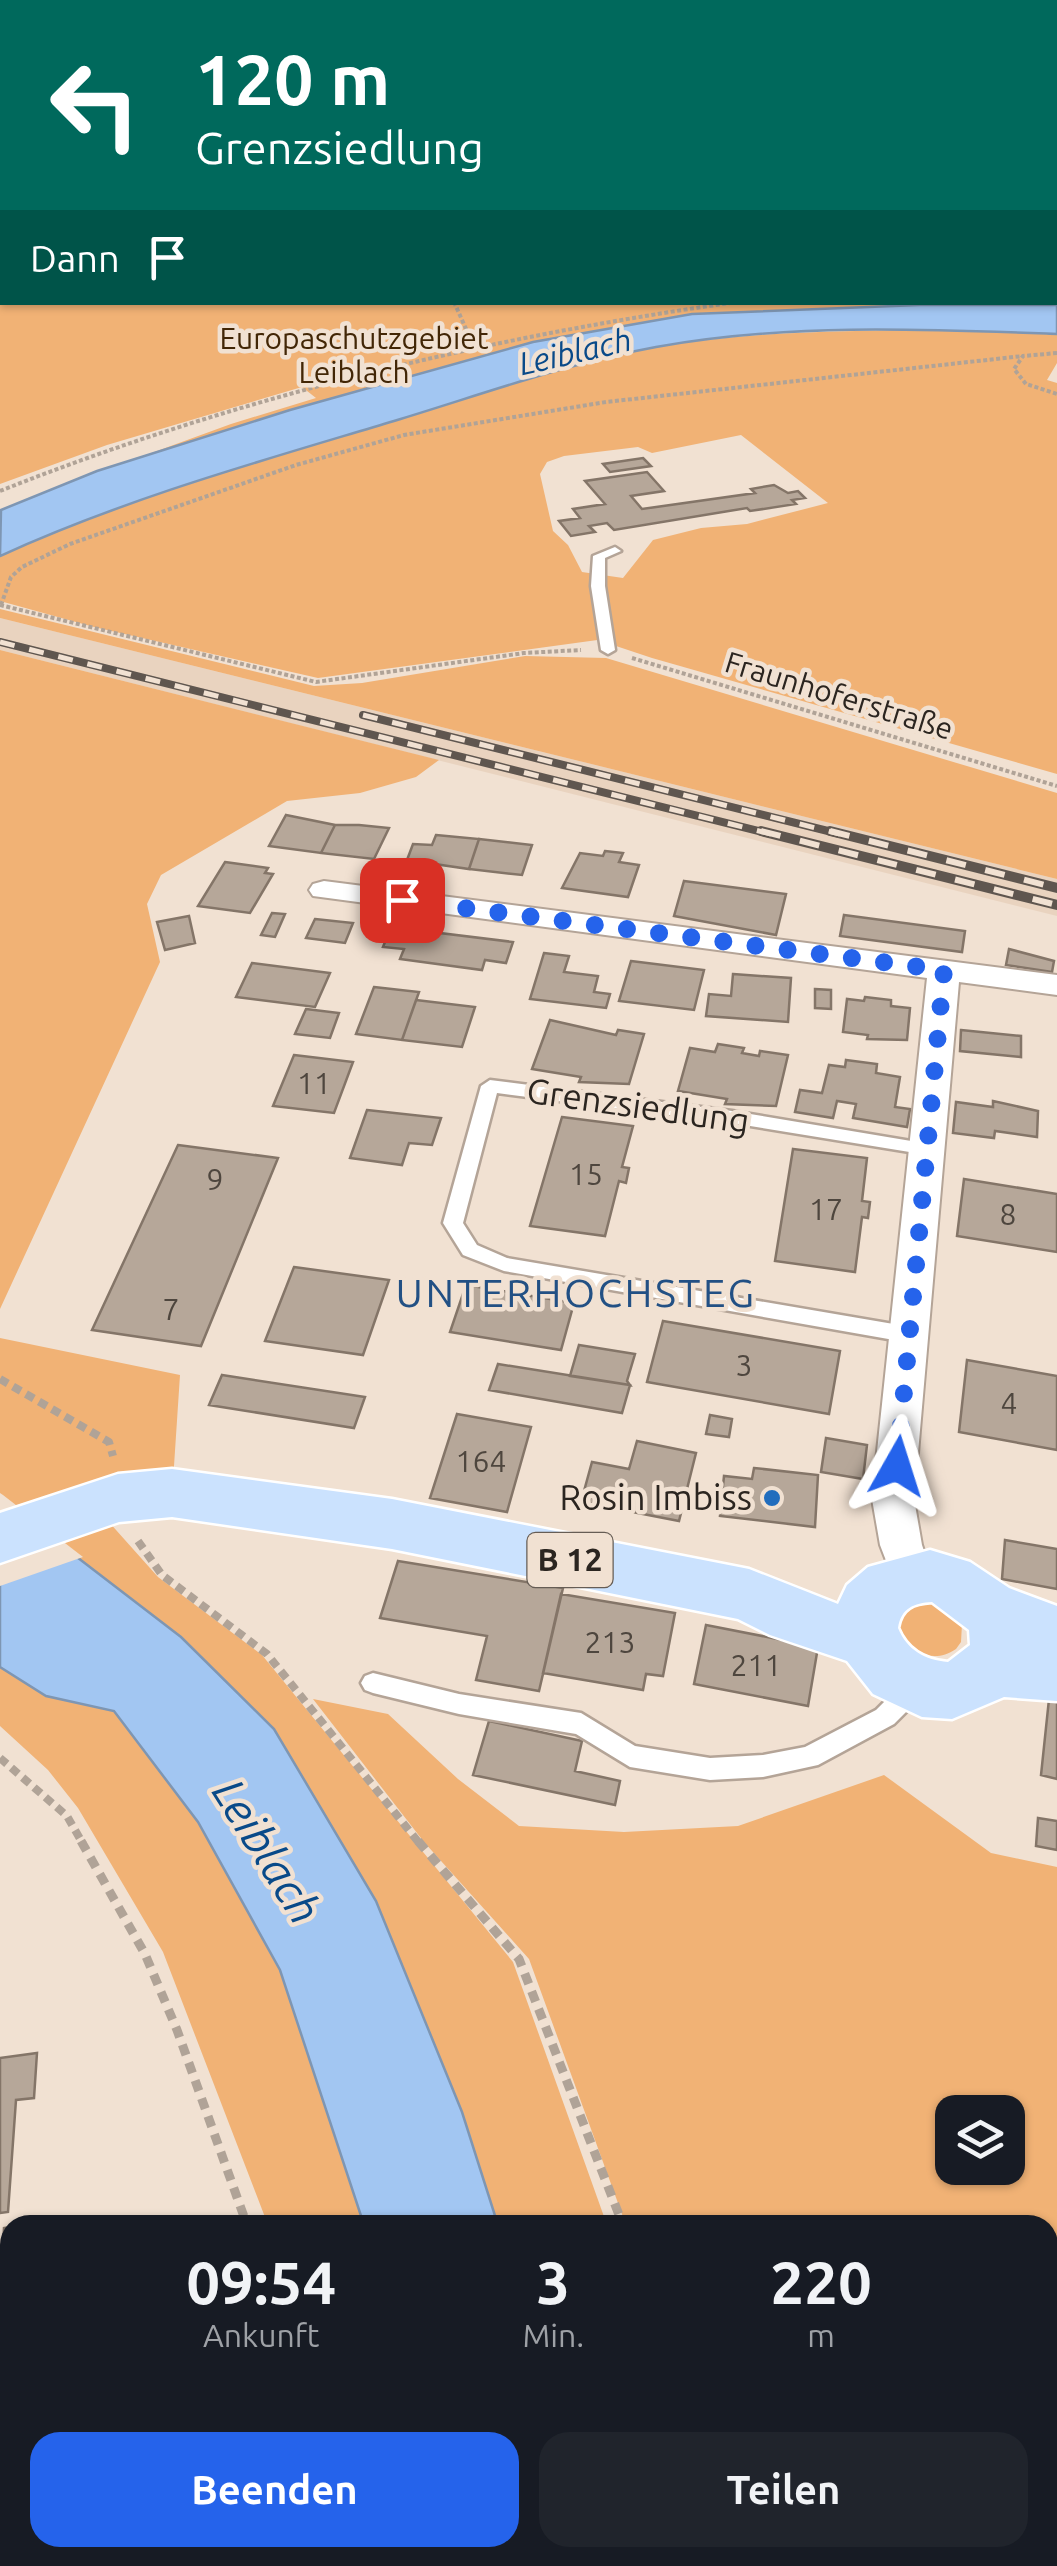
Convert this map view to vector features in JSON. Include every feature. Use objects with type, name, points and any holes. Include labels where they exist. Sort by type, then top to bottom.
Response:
[{"type":"main road","name":"B 12","points":[[0,1538],[113,1500],[172,1493],[392,1524],[749,1595],[794,1616],[893,1622]]},
{"type":"main road","points":[[991,1638],[960,1688],[939,1690],[893,1622],[953,1581],[974,1592],[991,1638],[1057,1673]]},
{"type":"main road","points":[[991,1638],[1057,1634]]},
{"type":"street","points":[[324,890],[1057,985]]},
{"type":"street","points":[[893,1622],[901,1545],[893,1499],[944,970]]},
{"type":"lane","points":[[608,650],[598,586],[599,556],[615,550]]},
{"type":"lane","name":"Grenzsiedlung","points":[[911,1335],[504,1264],[470,1250],[454,1223],[490,1086],[732,1117],[928,1149]]},
{"type":"lane","points":[[372,1683],[459,1704],[580,1724],[630,1756],[710,1769],[763,1766],[809,1757],[885,1717],[899,1703],[893,1622]]},
{"type":"path","points":[[455,305],[475,349]]},
{"type":"path","points":[[0,491],[171,431],[475,349],[582,326],[718,305]]},
{"type":"path","points":[[0,605],[11,577],[22,567],[70,544],[296,464],[404,435],[540,410],[1057,353]]},
{"type":"path","points":[[1022,356],[1014,369],[1026,384],[1057,394]]},
{"type":"path","name":"Fraunhoferstraße","points":[[0,605],[316,682],[524,653],[608,650],[1057,786]]},
{"type":"path","points":[[0,1379],[110,1442],[113,1500],[162,1575],[267,1654],[424,1849],[519,1959],[619,2215]]},
{"type":"path","points":[[0,1758],[68,1816],[145,1954],[243,2215]]},
{"type":"shaded area","points":[[0,618],[1057,879],[1057,916],[0,650]]},
{"type":"green space","name":"Europaschutzgebiet Leiblach","points":[[0,305],[1057,305],[1057,321],[767,321],[83,478],[231,424],[316,398],[302,387],[107,445],[0,484]]},
{"type":"green space","points":[[929,329],[1057,334],[1057,363],[1047,380],[1057,383],[1057,774],[652,658],[616,646],[612,638],[318,678],[94,627],[0,601],[0,556],[49,535],[198,481],[528,379],[625,353],[691,342],[759,335]],"holes":[[[741,435],[828,503],[747,524],[701,528],[653,540],[623,578],[582,572],[568,545],[553,531],[540,474],[547,462],[564,456],[638,447],[652,453]]]},
{"type":"green space","points":[[0,609],[314,686],[362,683],[525,656],[606,658],[1057,793],[1057,879],[0,618]]},
{"type":"green space","points":[[0,650],[439,760],[416,777],[360,793],[287,801],[161,875],[147,904],[160,962],[0,1309]]},
{"type":"green space","points":[[0,1338],[180,1375],[173,1481],[22,1517],[0,1498]]},
{"type":"green space","points":[[108,1521],[158,1577],[262,1655],[513,1962],[603,2215],[495,2215],[462,2112],[376,1901],[274,1730],[181,1637],[52,1540]]},
{"type":"green space","points":[[0,1568],[128,1664],[444,2215],[264,2215],[163,1952],[78,1808],[48,1770],[0,1726]]},
{"type":"green space","points":[[930,1600],[962,1624],[961,1642],[956,1649],[940,1656],[918,1652],[898,1636],[896,1617],[901,1609]]},
{"type":"green space","points":[[313,1699],[388,1714],[458,1779],[519,1826],[624,1832],[738,1826],[884,1775],[991,1853],[1057,1867],[1057,2215],[622,2215],[529,1959],[424,1842]]},
{"type":"water","name":"Leiblach","points":[[919,305],[1057,305],[1057,334],[806,331],[656,347],[524,380],[195,482],[96,516],[0,556],[1,510],[97,471],[290,410],[533,342],[692,314]]},
{"type":"water","name":"Leiblach","points":[[0,1498],[181,1637],[274,1729],[376,1901],[462,2112],[495,2215],[361,2215],[280,1970],[198,1822],[114,1711],[46,1696],[0,1667]]},
{"type":"pier","points":[[0,1493],[3,1495],[83,1557],[0,1586]]},
{"type":"building","points":[[643,458],[651,466],[610,472],[603,464]]},
{"type":"building","points":[[647,472],[664,491],[631,496],[642,509],[755,493],[751,489],[774,485],[788,493],[798,491],[805,498],[792,500],[796,504],[614,530],[607,523],[589,526],[595,532],[571,536],[559,521],[580,518],[573,509],[605,504],[585,481]]},
{"type":"building","points":[[286,815],[335,825],[321,853],[269,846]]},
{"type":"building","points":[[335,825],[389,828],[374,859],[321,853]]},
{"type":"building","points":[[436,835],[479,839],[469,869],[407,860],[413,844],[432,845]]},
{"type":"building","points":[[479,839],[532,845],[522,875],[469,869]]},
{"type":"building","points":[[605,851],[623,853],[619,862],[639,865],[628,897],[562,888],[580,853],[603,856]]},
{"type":"building","points":[[225,862],[268,868],[265,873],[273,874],[250,913],[198,906]]},
{"type":"building","points":[[684,881],[786,894],[776,935],[674,916]]},
{"type":"building","points":[[272,913],[285,914],[275,937],[261,935]]},
{"type":"building","points":[[844,915],[965,931],[962,952],[840,936]]},
{"type":"building","points":[[189,916],[195,943],[165,950],[157,922]]},
{"type":"building","points":[[315,919],[353,923],[345,943],[306,938]]},
{"type":"building","points":[[391,927],[513,942],[506,963],[485,960],[482,970],[400,959],[404,949],[383,947]]},
{"type":"building","points":[[1009,949],[1054,961],[1052,972],[1006,965]]},
{"type":"building","points":[[544,953],[569,956],[564,972],[598,976],[594,992],[610,994],[606,1008],[530,999]]},
{"type":"building","points":[[631,961],[704,970],[694,1010],[619,1001]]},
{"type":"building","points":[[252,963],[330,973],[315,1007],[236,997]]},
{"type":"building","points":[[733,974],[791,978],[788,1022],[706,1016],[709,994],[731,996]]},
{"type":"building","points":[[374,987],[419,992],[402,1040],[356,1034]]},
{"type":"building","points":[[815,989],[831,990],[831,1009],[815,1008]]},
{"type":"building","points":[[865,997],[891,1000],[891,1006],[910,1008],[907,1040],[867,1039],[868,1035],[843,1032],[847,999],[864,1001]]},
{"type":"building","points":[[416,1000],[475,1007],[462,1047],[402,1040]]},
{"type":"building","points":[[306,1009],[339,1013],[330,1038],[295,1034]]},
{"type":"building","points":[[550,1020],[616,1035],[618,1030],[644,1034],[629,1084],[579,1082],[581,1077],[532,1069]]},
{"type":"building","points":[[961,1030],[1021,1036],[1021,1057],[960,1051]]},
{"type":"building","points":[[718,1044],[744,1048],[742,1053],[759,1056],[760,1051],[788,1055],[776,1106],[725,1104],[727,1099],[678,1091],[690,1048],[715,1052]]},
{"type":"building","points":[[294,1055],[353,1062],[334,1113],[273,1106]]},
{"type":"building","points":[[846,1060],[877,1064],[876,1073],[900,1077],[895,1107],[910,1109],[907,1127],[853,1118],[856,1104],[837,1101],[833,1118],[795,1112],[800,1090],[822,1093],[829,1065],[845,1067]]},
{"type":"building","points":[[993,1101],[1038,1111],[1037,1137],[995,1131],[994,1138],[953,1133],[956,1102],[993,1107]]},
{"type":"building","points":[[367,1110],[441,1118],[432,1145],[409,1143],[402,1165],[350,1158]]},
{"type":"building","points":[[562,1117],[633,1126],[622,1167],[629,1168],[626,1183],[619,1181],[605,1236],[530,1226]]},
{"type":"building","points":[[178,1145],[278,1158],[201,1346],[92,1330]]},
{"type":"building","points":[[793,1149],[867,1158],[862,1201],[870,1202],[868,1218],[862,1217],[855,1272],[775,1261]]},
{"type":"building","points":[[964,1179],[1057,1194],[1057,1252],[957,1236]]},
{"type":"building","points":[[294,1267],[389,1280],[363,1355],[265,1341]]},
{"type":"building","points":[[466,1285],[574,1303],[561,1350],[450,1332]]},
{"type":"building","points":[[663,1321],[840,1351],[829,1414],[647,1382]]},
{"type":"building","points":[[579,1345],[635,1354],[627,1381],[630,1385],[570,1376]]},
{"type":"building","points":[[967,1360],[1057,1376],[1057,1450],[959,1432]]},
{"type":"building","points":[[498,1364],[630,1385],[622,1413],[489,1390]]},
{"type":"building","points":[[222,1375],[365,1397],[354,1428],[209,1405]]},
{"type":"building","points":[[457,1414],[531,1427],[507,1512],[430,1498]]},
{"type":"building","points":[[710,1415],[732,1419],[729,1437],[706,1434]]},
{"type":"building","points":[[826,1438],[867,1445],[863,1479],[821,1472]]},
{"type":"building","points":[[637,1441],[696,1453],[679,1521],[581,1502],[592,1462],[629,1469]]},
{"type":"building","points":[[754,1468],[818,1475],[815,1527],[720,1516],[724,1476],[752,1479]]},
{"type":"building","points":[[1005,1540],[1057,1549],[1057,1589],[1002,1579]]},
{"type":"building","points":[[398,1561],[563,1588],[539,1691],[476,1680],[487,1636],[380,1618]]},
{"type":"building","points":[[561,1594],[675,1613],[663,1676],[646,1674],[643,1690],[543,1673]]},
{"type":"building","points":[[706,1625],[818,1647],[808,1706],[694,1684]]},
{"type":"building","points":[[1049,1699],[1057,1701],[1057,1779],[1041,1775]]},
{"type":"building","points":[[489,1721],[582,1741],[575,1771],[620,1781],[615,1805],[473,1775]]},
{"type":"building","points":[[1038,1818],[1057,1821],[1057,1850],[1036,1846]]},
{"type":"building","points":[[37,2053],[34,2098],[16,2100],[8,2212],[0,2213],[0,2058]]},
{"type":"railway","points":[[0,642],[771,834]]},
{"type":"railway","points":[[363,715],[840,834]]},
{"type":"railway","points":[[761,831],[1057,905]]},
{"type":"railway","points":[[830,831],[1057,888]]},
{"type":"place","name":"Rosin Imbiss","points":[[772,1498]]},
{"type":"district","name":"UNTERHOCHSTEG","points":[[576,1293]]},
{"type":"route","points":[[402,900],[944,970],[897,1466]]}]
